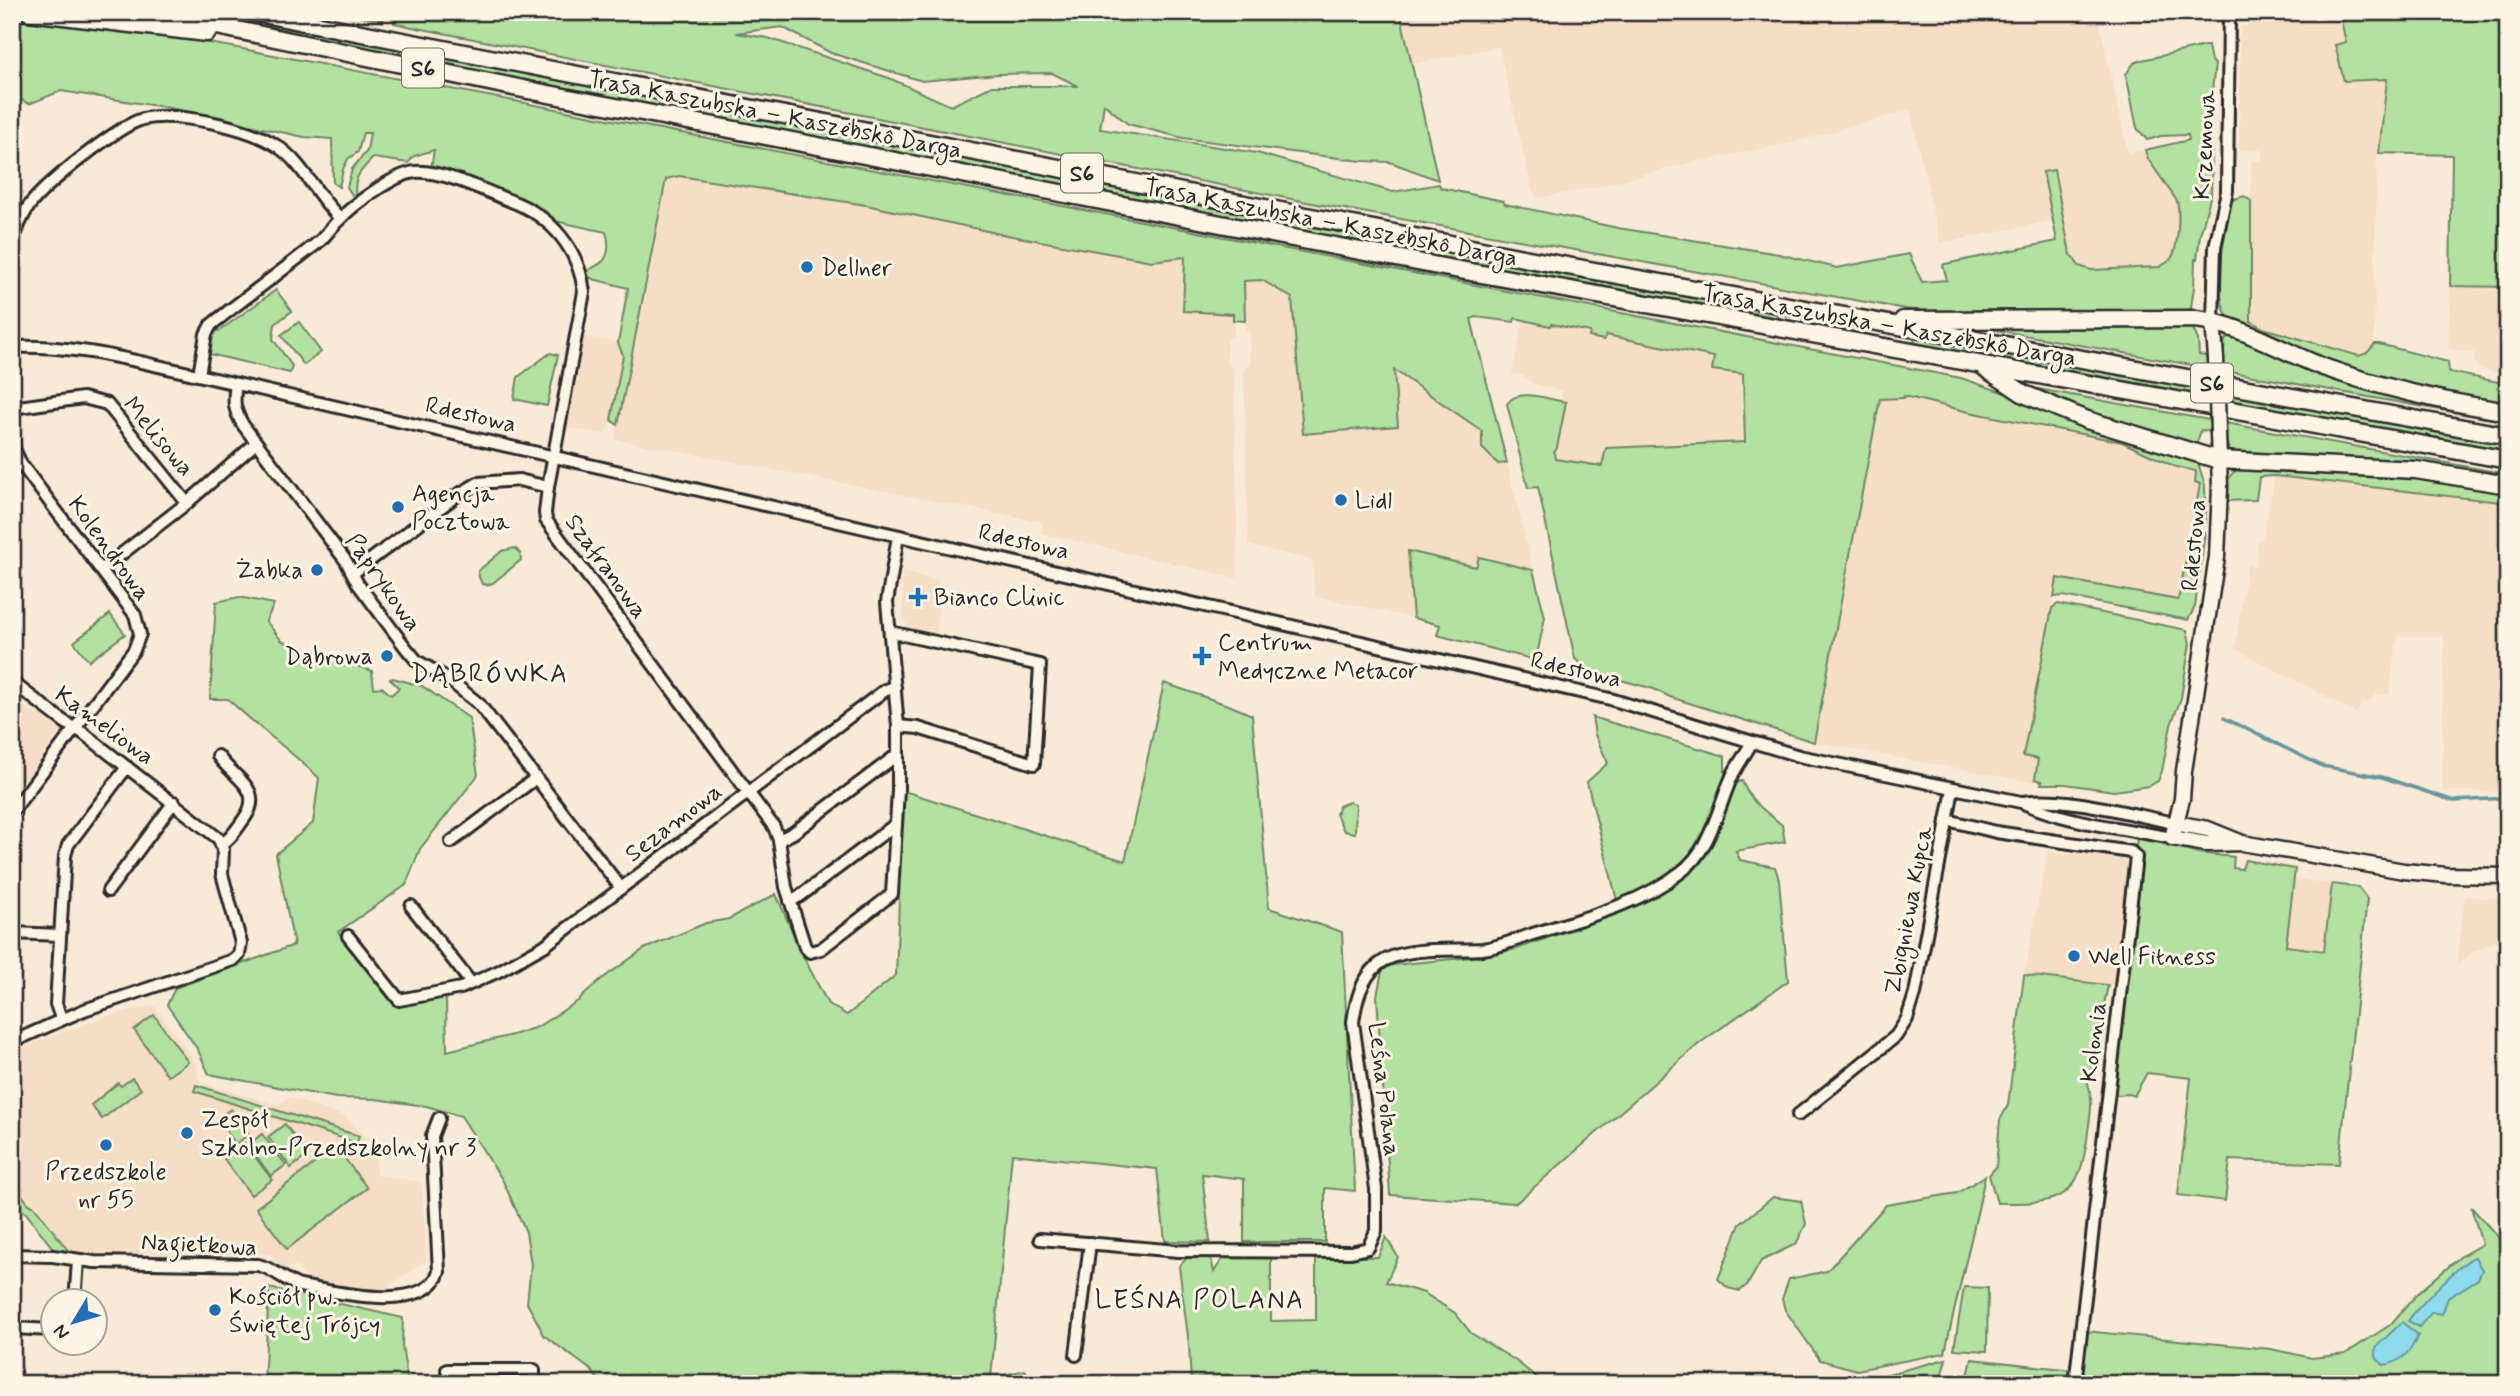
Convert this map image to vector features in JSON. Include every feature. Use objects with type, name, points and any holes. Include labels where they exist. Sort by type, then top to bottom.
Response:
[{"type":"highway","points":[[29,12],[318,47]]},
{"type":"highway","name":"Trasa Kaszubska – Kaszëbskô Darga","points":[[149,12],[569,98],[1471,272],[2508,460]]},
{"type":"highway","name":"Trasa Kaszubska – Kaszëbskô Darga","points":[[253,12],[1496,253],[2508,436]]},
{"type":"highway","points":[[1862,320],[2213,321],[2248,333],[2322,367],[2378,386],[2508,412]]},
{"type":"highway","points":[[1980,365],[2024,394],[2075,415],[2219,460],[2416,470],[2508,485]]},
{"type":"main road","name":"Rdestowa","points":[[2213,321],[2219,460],[2217,557],[2184,771],[2176,791],[2172,838],[2206,844],[2242,843],[2391,870],[2446,875],[2508,876]]},
{"type":"main road","name":"Rdestowa","points":[[2175,823],[2208,829],[2242,843]]},
{"type":"street","name":"Krzemowa","points":[[2213,321],[2215,247],[2227,191],[2229,12]]},
{"type":"street","points":[[12,245],[19,224],[29,207],[54,180],[128,125],[159,116],[178,116],[245,131],[279,146],[341,218]]},
{"type":"street","name":"Szafranowa","points":[[199,375],[211,325],[324,237],[341,218],[393,181],[414,172],[426,172],[454,180],[524,206],[554,228],[573,255],[583,280],[584,292],[545,513],[551,529],[774,827],[779,840],[790,901],[810,952],[821,949],[892,894],[898,726],[887,602],[898,536]]},
{"type":"street","name":"Rdestowa","points":[[12,347],[45,346],[101,353],[199,375],[1610,699],[1824,762],[2021,802],[2092,823],[2172,838]]},
{"type":"street","name":"Paprykowa","points":[[236,384],[234,410],[405,648],[417,661],[476,701],[621,888]]},
{"type":"street","name":"Melisowa","points":[[12,408],[83,398],[107,404],[187,503]]},
{"type":"street","name":"Kolendrowa","points":[[12,434],[17,467],[102,569],[135,615],[140,634],[139,642],[12,812]]},
{"type":"street","points":[[102,569],[187,503],[256,443]]},
{"type":"street","points":[[353,573],[456,496],[478,483],[519,480],[548,487]]},
{"type":"street","points":[[890,632],[1040,664],[1034,764],[918,728],[898,726]]},
{"type":"street","name":"Kameliowa","points":[[12,682],[174,802],[212,832],[223,847]]},
{"type":"street","name":"Sezamowa","points":[[348,936],[399,1000],[451,990],[510,966],[544,946],[748,791],[885,690],[895,687]]},
{"type":"street","name":"Leśna Polana","points":[[1040,1239],[1178,1251],[1351,1252],[1368,1248],[1376,1231],[1376,1189],[1353,1022],[1356,998],[1369,975],[1377,965],[1390,957],[1457,948],[1482,948],[1518,940],[1631,902],[1682,872],[1699,853],[1733,774],[1752,742]]},
{"type":"street","points":[[779,840],[793,833],[897,755]]},
{"type":"street","points":[[12,1042],[61,1018],[233,960],[239,955],[242,943],[222,874],[223,847],[252,805],[246,783],[218,757]]},
{"type":"street","points":[[61,1018],[56,1004],[63,865],[68,845],[127,768]]},
{"type":"street","points":[[451,842],[536,778]]},
{"type":"street","name":"Zbigniewa Kupca","points":[[1798,1115],[1887,1045],[1907,1019],[1915,994],[1953,789]]},
{"type":"street","name":"Rdestowa","points":[[2021,802],[2033,800],[2077,804],[2175,823]]},
{"type":"street","points":[[108,891],[174,802]]},
{"type":"street","name":"Kolonia","points":[[1947,820],[1996,832],[2131,852],[2136,857],[2075,1384]]},
{"type":"street","points":[[790,901],[896,824]]},
{"type":"street","points":[[411,906],[471,983]]},
{"type":"street","points":[[12,933],[60,935]]},
{"type":"street","name":"Nagietkowa","points":[[78,1261],[258,1265],[265,1266],[300,1286],[387,1299],[419,1290],[433,1283],[439,1272],[432,1136],[439,1118]]},
{"type":"street","points":[[1076,1355],[1090,1243]]},
{"type":"street","points":[[12,1255],[53,1256],[78,1261],[76,1288]]},
{"type":"street","points":[[12,1328],[38,1329]]},
{"type":"street","points":[[447,1370],[534,1370],[534,1384]]},
{"type":"shaded area","points":[[1400,12],[2097,12],[2128,153],[2145,150],[2148,159],[2177,201],[2184,228],[2182,282],[2068,291],[2070,253],[2043,173],[2053,220],[1940,244],[1910,110],[1795,142],[1539,198],[1532,191],[1499,47],[1412,64]]},
{"type":"shaded area","points":[[2249,12],[2391,12],[2377,154],[2374,345],[2367,353],[2359,356],[2263,328],[2250,321],[2251,161],[2262,161],[2262,152],[2239,150],[2240,27],[2248,26]]},
{"type":"shaded area","points":[[679,176],[866,205],[1001,234],[1152,261],[1186,257],[1233,314],[1234,336],[1227,340],[1227,362],[1234,369],[1238,578],[1041,533],[1042,522],[615,439],[666,179]]},
{"type":"shaded area","points":[[1262,280],[1292,298],[1303,434],[1393,370],[1482,431],[1498,464],[1507,463],[1533,570],[1480,557],[1477,567],[1408,552],[1413,618],[1315,596],[1312,560],[1248,545],[1244,369],[1250,364],[1250,332],[1245,332],[1244,281]]},
{"type":"shaded area","points":[[2450,286],[2508,287],[2508,375],[2480,369],[2474,360],[2475,353],[2448,348]]},
{"type":"shaded area","points":[[1523,320],[1590,332],[1590,337],[1604,340],[1605,335],[1715,357],[1712,370],[1743,374],[1745,443],[1606,448],[1602,466],[1555,459],[1566,403],[1560,401],[1562,391],[1533,384],[1523,376],[1512,374]]},
{"type":"shaded area","points":[[585,336],[618,343],[623,355],[611,420],[605,434],[566,428]]},
{"type":"shaded area","points":[[1903,396],[2122,442],[2176,467],[2197,471],[2200,484],[2178,601],[2057,578],[2023,756],[2039,759],[2035,783],[1814,742],[1879,399]]},
{"type":"shaded area","points":[[2275,476],[2508,503],[2508,792],[2442,791],[2444,636],[2398,636],[2389,695],[2375,694],[2368,702],[2363,701],[2357,713],[2235,649],[2247,564],[2257,567],[2258,541],[2262,541]]},
{"type":"shaded area","points":[[902,572],[939,581],[937,634],[909,628],[903,620]]},
{"type":"shaded area","points":[[12,697],[36,715],[40,711],[62,729],[12,799]]},
{"type":"shaded area","points":[[2048,851],[2060,854],[2100,852],[2120,855],[2132,871],[2118,987],[2024,975]]},
{"type":"shaded area","points":[[2294,879],[2332,884],[2324,951],[2285,946]]},
{"type":"shaded area","points":[[2465,897],[2508,898],[2508,936],[2475,951],[2456,966]]},
{"type":"shaded area","name":"Zespół Szkolno-Przedszkolny nr 3","points":[[154,1005],[196,1062],[199,1082],[278,1105],[289,1097],[346,1117],[376,1150],[376,1175],[422,1182],[426,1260],[379,1294],[307,1280],[296,1266],[282,1269],[271,1254],[70,1253],[35,1207],[21,1194],[22,1188],[12,1175],[14,1050],[111,1015]]},
{"type":"green space","points":[[173,12],[205,12],[1502,263],[1779,313],[1778,320],[1501,269]]},
{"type":"green space","points":[[340,12],[511,12],[543,18],[521,12],[1400,12],[1438,180],[1390,162],[1362,161],[1183,138],[1128,124],[1104,104],[1100,129],[1257,153],[1393,192],[1439,184],[1441,188],[1503,201],[1505,204],[1618,228],[1779,254],[1837,268],[1909,254],[1922,282],[1947,280],[1943,265],[1945,264],[2057,241],[2043,172],[2054,170],[2070,253],[2079,266],[2091,270],[2159,267],[2167,262],[2173,255],[2176,244],[2177,201],[2148,159],[2145,150],[2189,140],[2188,135],[2161,136],[2147,140],[2137,128],[2126,74],[2134,63],[2142,60],[2208,46],[2211,61],[2215,64],[2209,118],[2211,194],[2195,259],[2190,313],[1946,313],[1905,309],[1317,204],[412,27],[394,23],[394,19],[384,16],[383,21]],"holes":[[[782,27],[831,53],[922,81],[998,74],[1052,73],[1078,86],[992,86],[951,106],[889,78],[768,38],[736,33]]]},
{"type":"green space","points":[[2372,12],[2508,12],[2508,287],[2450,286],[2452,155],[2379,153],[2387,79],[2344,81],[2335,45],[2346,42],[2341,20]]},
{"type":"green space","points":[[12,16],[155,34],[232,47],[1961,378],[2197,459],[2205,486],[2206,523],[2195,521],[2194,518],[2200,484],[2195,482],[2196,471],[2176,467],[2122,442],[1969,412],[1904,396],[1880,399],[1814,742],[1670,697],[1654,689],[1595,673],[1575,659],[1538,487],[1528,488],[1507,404],[1518,396],[1566,402],[1554,453],[1555,459],[1602,466],[1606,448],[1745,442],[1743,374],[1712,370],[1714,357],[1606,335],[1604,340],[1589,337],[1590,332],[1551,324],[1550,326],[1515,318],[1514,322],[1476,317],[1471,319],[1507,463],[1498,464],[1482,448],[1482,431],[1394,370],[1398,426],[1303,434],[1292,298],[1262,280],[1244,281],[1245,321],[1233,320],[1233,314],[1183,311],[1185,257],[1152,261],[1001,234],[866,205],[679,176],[666,179],[618,425],[611,420],[623,355],[618,343],[628,288],[593,279],[587,272],[605,259],[608,252],[606,232],[555,221],[534,205],[482,184],[431,168],[434,150],[414,156],[408,163],[373,158],[357,177],[356,201],[347,187],[352,169],[367,151],[370,133],[363,133],[358,152],[348,159],[339,187],[333,183],[332,139],[304,137],[170,108],[61,91],[29,104],[12,95]]},
{"type":"green space","points":[[2244,196],[2251,201],[2251,321],[2263,328],[2359,356],[2379,344],[2448,362],[2449,372],[2508,384],[2508,408],[2356,374],[2230,319],[2221,296],[2221,264],[2230,204],[2234,199]]},
{"type":"green space","points":[[276,290],[292,311],[275,324],[273,339],[292,366],[290,373],[209,354],[213,329],[219,331]]},
{"type":"green space","points":[[299,322],[321,352],[304,365],[281,335]]},
{"type":"green space","points":[[2191,324],[2198,340],[2199,355],[2223,359],[2225,340],[2230,335],[2508,417],[2508,422],[1980,327]]},
{"type":"green space","points":[[1915,338],[2508,445],[2508,451],[1913,344]]},
{"type":"green space","points":[[550,353],[558,355],[547,406],[514,399],[518,377]]},
{"type":"green space","points":[[2027,387],[2508,474],[2508,479],[2230,455],[2225,435],[2201,430],[2196,446],[2098,418]]},
{"type":"green space","points":[[2238,469],[2378,472],[2508,488],[2508,503],[2275,476],[2259,477],[2256,500],[2226,501],[2229,479]]},
{"type":"green space","points":[[2192,530],[2205,532],[2195,607],[2188,620],[2063,596],[2054,597],[2057,578],[2178,600]]},
{"type":"green space","points":[[515,548],[520,553],[521,560],[493,583],[482,584],[478,571],[502,551]]},
{"type":"green space","points":[[1408,551],[1476,567],[1479,557],[1533,570],[1545,617],[1536,660],[1437,635],[1440,625],[1413,618]]},
{"type":"green space","points":[[239,597],[274,604],[266,621],[282,641],[372,671],[374,688],[382,687],[391,695],[399,688],[390,679],[393,678],[422,686],[469,718],[478,775],[420,849],[406,885],[338,932],[397,1005],[446,997],[447,1051],[537,1027],[578,1001],[599,981],[644,949],[706,923],[729,919],[776,894],[828,1004],[847,1015],[896,975],[901,790],[1125,861],[1164,683],[1252,715],[1269,908],[1342,932],[1355,1191],[1325,1188],[1325,1242],[1244,1242],[1244,1179],[1202,1174],[1210,1242],[1165,1241],[1157,1169],[1012,1154],[991,1378],[1025,1370],[1036,1384],[602,1384],[591,1370],[542,1334],[527,1303],[531,1265],[526,1232],[503,1181],[461,1116],[426,1106],[375,1099],[336,1098],[209,1074],[198,1050],[167,1005],[175,988],[294,945],[276,854],[313,823],[319,778],[228,699],[210,699],[216,602]]},
{"type":"green space","points":[[2058,604],[2187,630],[2190,644],[2181,698],[2171,725],[2162,771],[2158,781],[2149,786],[2114,791],[2065,784],[2041,784],[2042,781],[2035,779],[2038,759],[2023,756],[2052,608]]},
{"type":"green space","points":[[110,614],[125,634],[89,661],[74,642]]},
{"type":"green space","points":[[1592,717],[1725,756],[1725,786],[1742,781],[1754,801],[1782,825],[1785,842],[1736,851],[1740,860],[1775,867],[1779,880],[1788,981],[1700,1043],[1516,1203],[1390,1195],[1377,996],[1383,966],[1482,956],[1517,949],[1620,912],[1587,782],[1608,763],[1595,735]]},
{"type":"green space","points":[[1349,802],[1356,804],[1355,833],[1344,831],[1336,814],[1339,806]]},
{"type":"green space","points":[[2143,838],[2198,853],[2234,857],[2233,868],[2242,869],[2245,860],[2295,869],[2286,946],[2324,951],[2332,884],[2358,887],[2367,899],[2339,1164],[2230,1160],[2225,1201],[2178,1195],[2191,1078],[2147,1073],[2134,1096],[2117,1095],[2113,1089],[2140,856],[2133,846],[2136,845],[2137,839]]},
{"type":"green space","points":[[2024,975],[2108,985],[2088,1084],[2091,1096],[2090,1114],[2084,1155],[2073,1185],[2064,1194],[2052,1199],[1997,1203],[1989,1175],[1996,1167],[2000,1120],[2008,1105]]},
{"type":"green space","points":[[154,1015],[188,1062],[168,1076],[134,1030]]},
{"type":"green space","points":[[132,1078],[141,1089],[102,1119],[91,1105],[118,1083],[121,1086]]},
{"type":"green space","points":[[196,1085],[359,1136],[357,1143],[194,1091]]},
{"type":"green space","points":[[231,1109],[249,1134],[236,1144],[217,1119]]},
{"type":"green space","points":[[285,1124],[308,1155],[291,1168],[268,1137]]},
{"type":"green space","points":[[262,1134],[286,1165],[271,1176],[248,1145]]},
{"type":"green space","points":[[245,1143],[272,1180],[251,1195],[224,1159]]},
{"type":"green space","points":[[336,1147],[367,1188],[287,1249],[256,1208]]},
{"type":"green space","points":[[12,1175],[22,1188],[21,1194],[35,1207],[70,1253],[54,1250],[26,1213],[15,1205]]},
{"type":"green space","points":[[1985,1176],[1945,1353],[1857,1370],[1820,1360],[1785,1310],[1782,1299],[1789,1279],[1827,1271],[1886,1205],[1957,1193]]},
{"type":"green space","points":[[1773,1197],[1801,1201],[1806,1224],[1796,1244],[1761,1261],[1748,1284],[1740,1291],[1728,1288],[1718,1279],[1740,1224]]},
{"type":"green space","points":[[2471,1207],[2508,1248],[2508,1384],[2079,1384],[2085,1331],[2271,1349],[2312,1358],[2345,1354],[2390,1325],[2417,1294],[2461,1256],[2482,1244]]},
{"type":"green space","points":[[1386,1237],[1398,1257],[1386,1282],[1424,1293],[1455,1313],[1471,1333],[1516,1361],[1545,1384],[1191,1384],[1179,1266],[1187,1258],[1211,1258],[1214,1272],[1223,1258],[1271,1257],[1271,1321],[1316,1320],[1316,1257],[1378,1257]]},
{"type":"green space","points":[[1964,1287],[1988,1288],[1987,1351],[1954,1349]]},
{"type":"green space","points":[[269,1288],[403,1318],[402,1345],[408,1384],[264,1384]]},
{"type":"green space","points":[[1946,1359],[1939,1384],[1793,1384],[1877,1377]]},
{"type":"green space","points":[[1972,1359],[2073,1370],[2072,1384],[1966,1384]]},
{"type":"water","points":[[2475,1257],[2482,1270],[2478,1279],[2448,1298],[2442,1314],[2432,1312],[2419,1327],[2408,1321],[2429,1296]]},
{"type":"water","points":[[2402,1322],[2418,1335],[2405,1355],[2396,1362],[2384,1365],[2377,1359],[2375,1351]]},
{"type":"waterway","points":[[2224,718],[2322,766],[2382,777],[2454,801],[2508,798]]},
{"type":"place","name":"Dellner","points":[[807,267]]},
{"type":"place","name":"Lidl","points":[[1341,500]]},
{"type":"place","name":"Agencja Pocztowa","points":[[398,507]]},
{"type":"place","name":"Żabka","points":[[317,570]]},
{"type":"place","name":"Bianco Clinic","points":[[918,597]]},
{"type":"place","name":"Dąbrowa","points":[[387,656]]},
{"type":"place","name":"Centrum Medyczne Metacor","points":[[1202,656]]},
{"type":"place","name":"Well Fitness","points":[[2074,956]]},
{"type":"place","name":"Zespół Szkolno-Przedszkolny nr 3","points":[[187,1133]]},
{"type":"place","name":"Przedszkole nr 55","points":[[106,1145]]},
{"type":"place","name":"Kościół pw. Świętej Trójcy","points":[[215,1310]]},
{"type":"district","name":"DĄBRÓWKA","points":[[490,673]]},
{"type":"district","name":"LEŚNA POLANA","points":[[1200,1299]]}]
